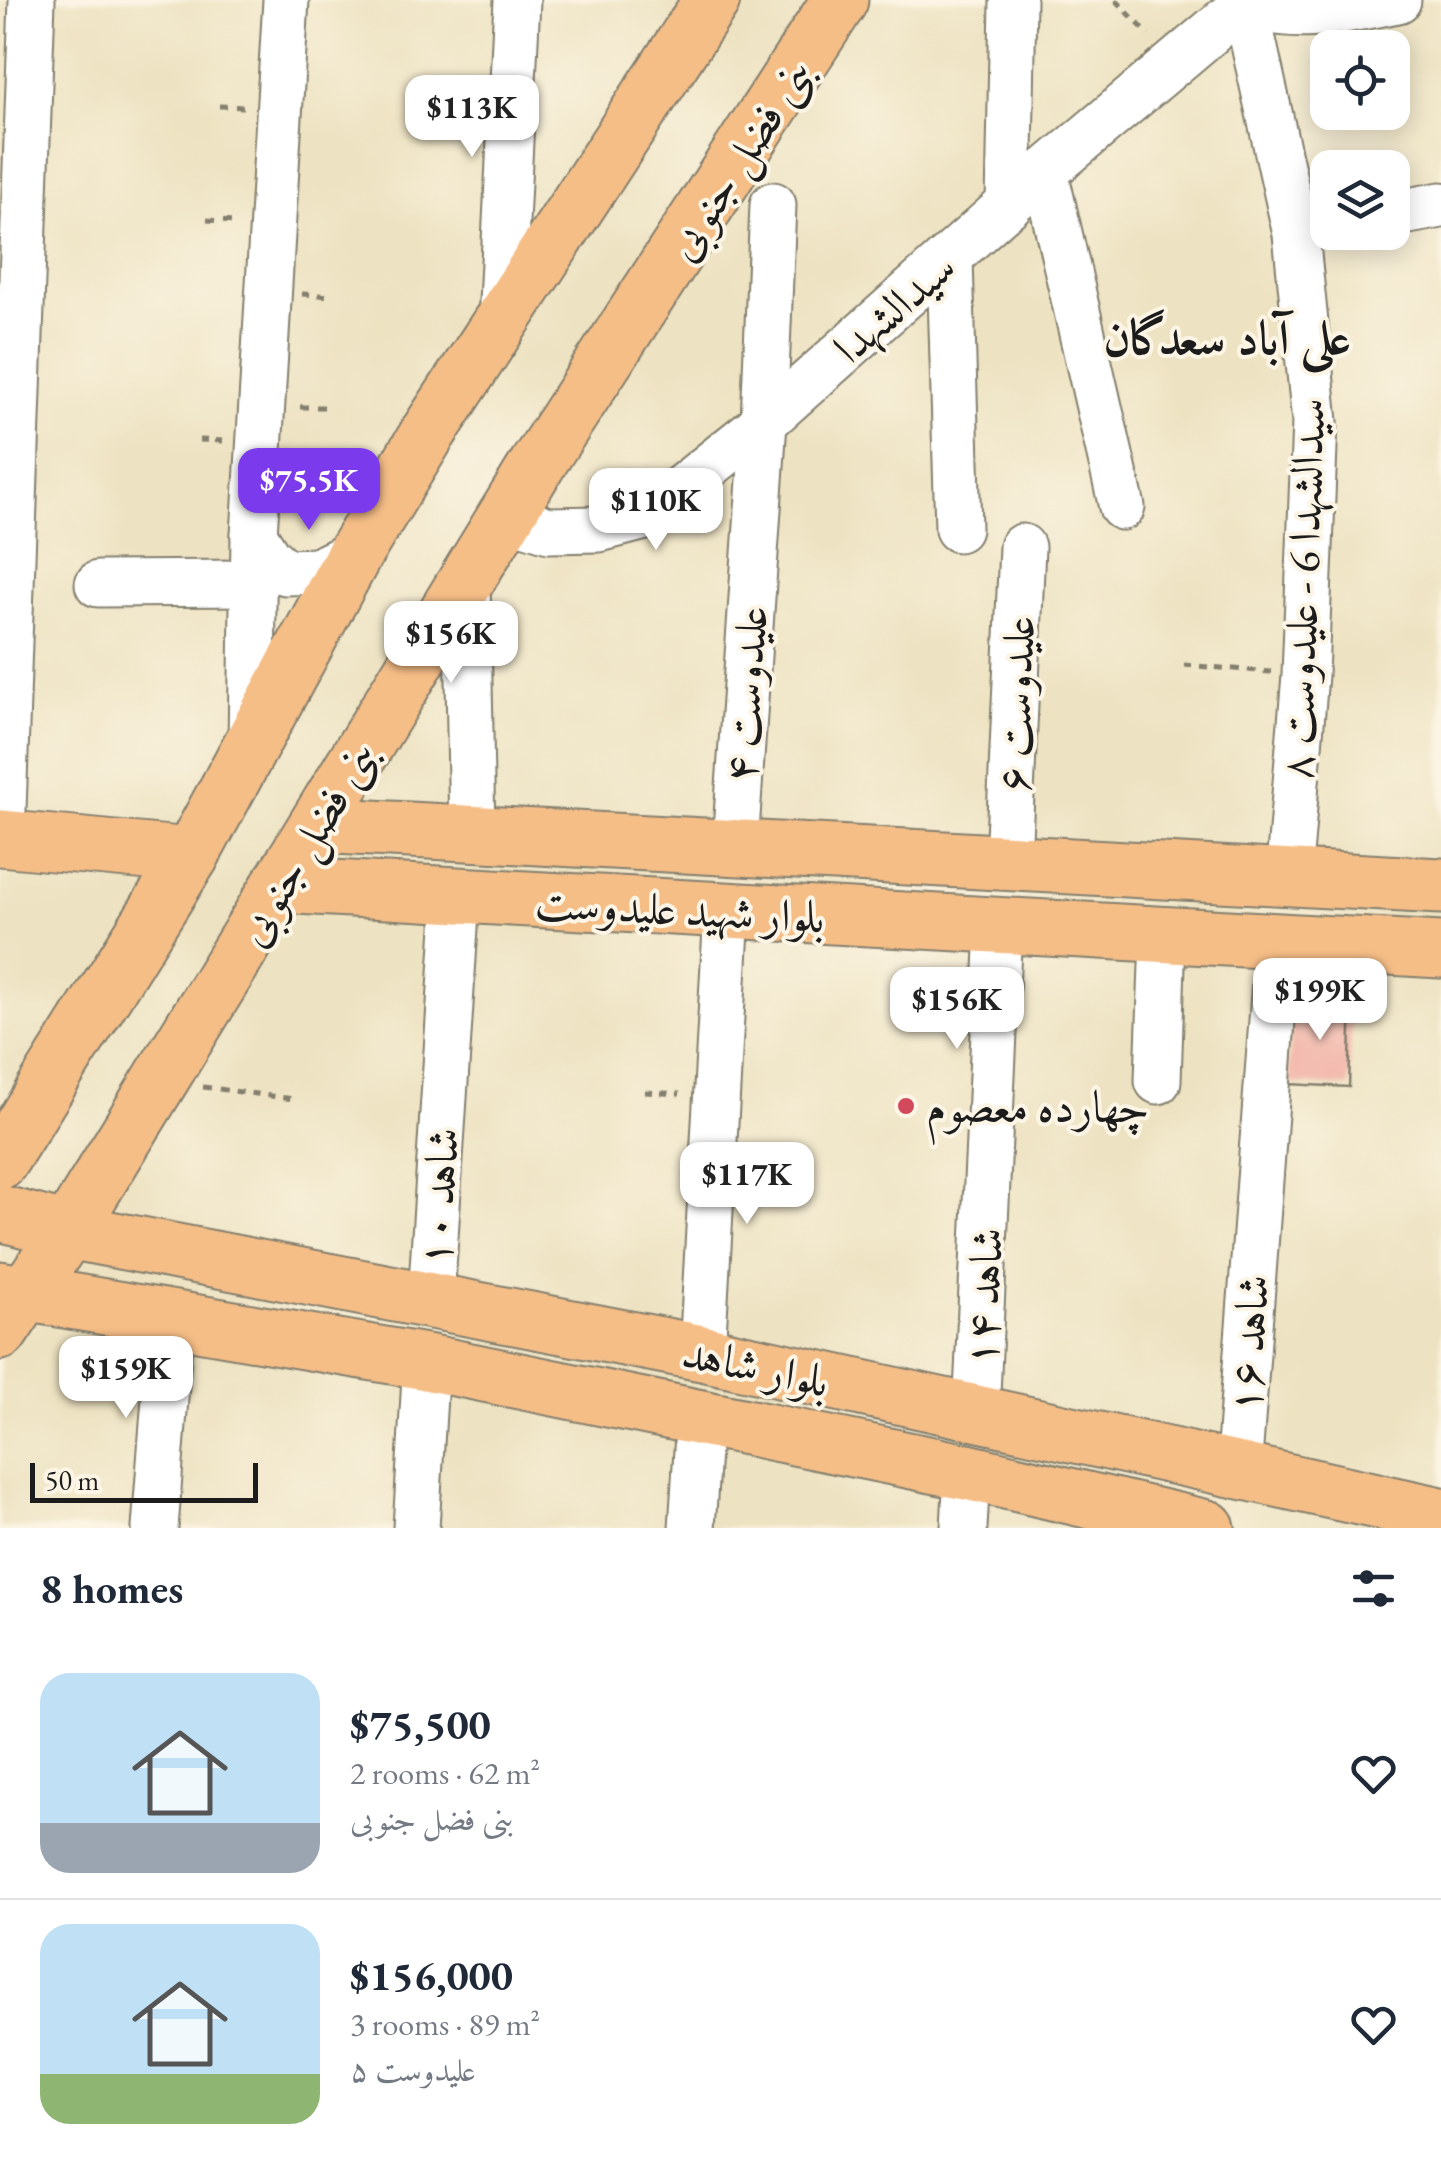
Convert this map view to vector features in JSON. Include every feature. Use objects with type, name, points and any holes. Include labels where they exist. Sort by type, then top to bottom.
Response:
[{"type":"main road","name":"بنی فضل جنوبی","points":[[0,1162],[191,856],[251,752],[355,554],[712,0]]},
{"type":"main road","name":"بنی فضل جنوبی","points":[[8,1305],[68,1230],[505,516],[840,0]]},
{"type":"main road","name":"بلوار شهید علیدوست","points":[[317,824],[1441,886]]},
{"type":"main road","points":[[393,892],[378,874],[378,852],[390,834],[400,828]]},
{"type":"main road","points":[[1,838],[191,856]]},
{"type":"main road","name":"بلوار شهید علیدوست","points":[[279,886],[1441,950]]},
{"type":"main road","name":"بلوار شاهد","points":[[0,1214],[702,1353],[1441,1516]]},
{"type":"main road","points":[[156,1317],[122,1294],[119,1273],[129,1254],[157,1246]]},
{"type":"main road","name":"بلوار شاهد","points":[[8,1305],[156,1317],[426,1362],[967,1472],[1207,1528]]},
{"type":"street","points":[[1,838],[5,623],[32,0]]},
{"type":"street","points":[[251,752],[254,536],[286,0]]},
{"type":"street","points":[[502,323],[517,0]]},
{"type":"street","points":[[1009,205],[1013,0]]},
{"type":"street","points":[[1247,2],[1278,16],[1317,15],[1398,0]]},
{"type":"street","name":"سیدالشهدا","points":[[505,516],[548,530],[599,530],[645,517],[764,422],[1045,172],[1247,2]]},
{"type":"street","name":"سیدالشهدا 6 - علیدوست ۸","points":[[1247,2],[1310,223]]},
{"type":"street","points":[[1045,172],[1122,507]]},
{"type":"street","name":"علیدوست ۴","points":[[734,846],[764,422],[773,205]]},
{"type":"street","points":[[1410,211],[1441,205]]},
{"type":"street","name":"سیدالشهدا 6 - علیدوست ۸","points":[[1288,879],[1305,675],[1314,422],[1312,250]]},
{"type":"street","points":[[950,259],[958,530]]},
{"type":"street","points":[[254,536],[268,557],[285,572],[317,571],[355,554]]},
{"type":"street","name":"علیدوست ۶","points":[[1008,862],[1022,547]]},
{"type":"street","points":[[467,579],[472,832]]},
{"type":"street","points":[[98,584],[254,584]]},
{"type":"street","name":"شاهد ۱۰","points":[[431,1299],[457,896]]},
{"type":"street","points":[[702,1353],[727,912]]},
{"type":"street","name":"شاهد ۱۴","points":[[976,1414],[999,927]]},
{"type":"street","points":[[1158,1081],[1163,936]]},
{"type":"street","name":"شاهد ۱۶","points":[[1238,1474],[1278,941]]},
{"type":"street","points":[[155,1528],[156,1317]]},
{"type":"street","points":[[416,1528],[426,1362]]},
{"type":"street","points":[[692,1528],[700,1419]]},
{"type":"street","points":[[964,1528],[967,1472]]},
{"type":"path","points":[[1116,0],[1175,63]]},
{"type":"path","points":[[1184,665],[1305,675]]},
{"type":"path","points":[[160,1082],[294,1099]]},
{"type":"building","points":[[1292,998],[1352,1001],[1349,1087],[1288,1084]]},
{"type":"place","name":"چهارده معصوم","points":[[906,1106]]},
{"type":"district","name":"علی آباد سعدگان","points":[[1227,337]]}]
